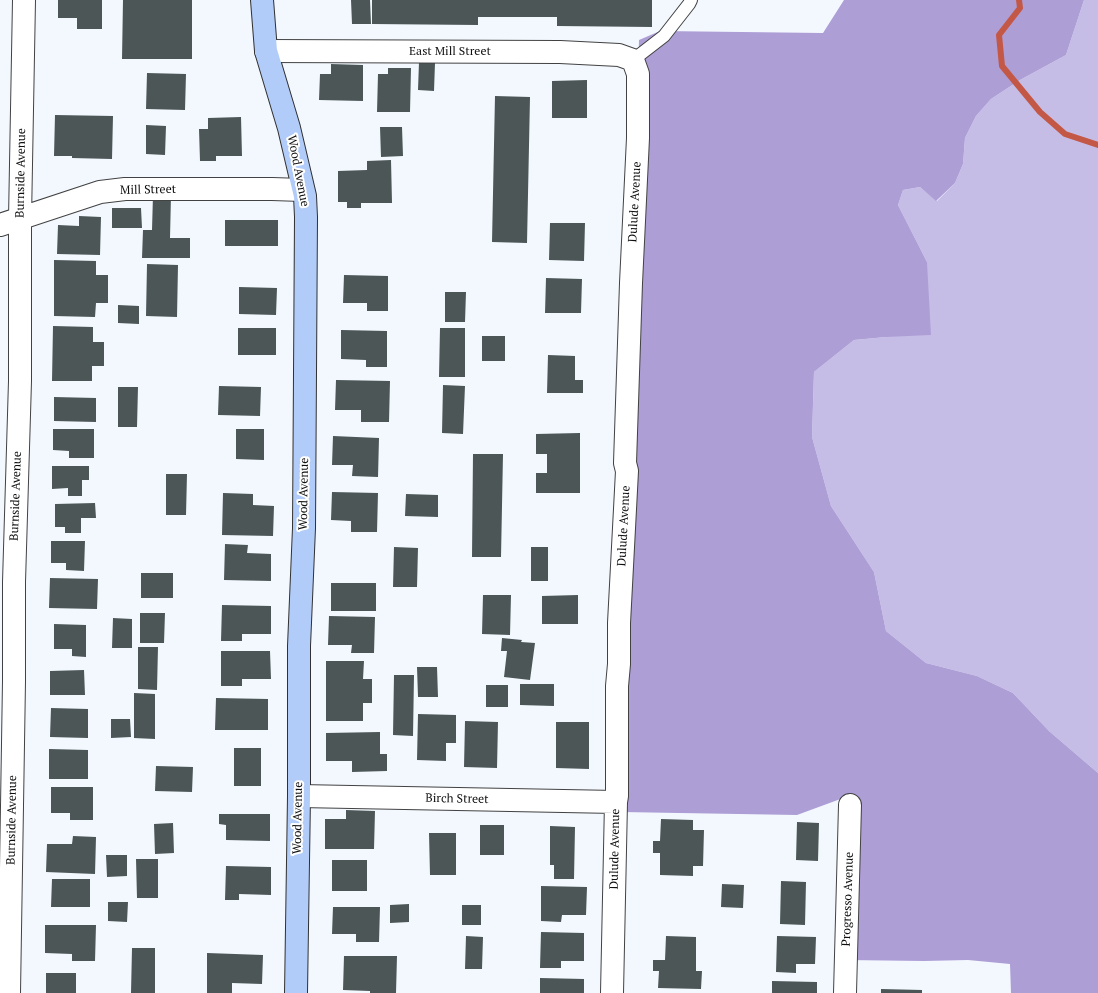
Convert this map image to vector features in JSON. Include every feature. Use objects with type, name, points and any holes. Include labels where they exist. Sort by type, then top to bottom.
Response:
[{"type":"street","name":"Burnside Avenue","points":[[6,983],[6,827],[20,381],[10,222],[24,0]]},
{"type":"street","name":"Wood Avenue","points":[[262,0],[266,51],[289,128],[304,196],[306,217],[304,528],[298,646],[296,993]]},
{"type":"street","name":"East Mill Street","points":[[266,51],[560,52],[619,55],[633,60]]},
{"type":"street","name":"Dulude Avenue","points":[[612,993],[617,796],[617,686],[627,471],[625,463],[638,138],[638,74],[633,60]]},
{"type":"street","name":"Mill Street","points":[[10,222],[100,192],[119,190],[302,190]]},
{"type":"street","name":"Birch Street","points":[[298,796],[616,802]]},
{"type":"street","name":"Progresso Avenue","points":[[845,993],[850,805]]},
{"type":"lane","points":[[633,60],[664,36],[690,4],[691,0]]},
{"type":"shaded area","points":[[844,0],[1084,0],[1066,55],[1020,80],[991,99],[976,116],[965,138],[963,164],[955,183],[936,201],[920,187],[903,190],[898,205],[927,262],[931,335],[854,340],[814,372],[812,437],[831,506],[874,572],[886,631],[926,663],[977,676],[1013,693],[1049,731],[1098,773],[1098,993],[1011,993],[1010,964],[968,960],[846,960],[849,848],[854,794],[797,815],[621,812],[639,40],[660,31],[823,33]]},
{"type":"shaded area","points":[[1084,0],[1098,0],[1098,773],[1049,731],[1013,693],[977,676],[926,663],[886,631],[874,572],[831,506],[812,437],[814,372],[854,340],[886,337],[927,262],[898,205],[903,190],[920,187],[937,201],[955,183],[963,164],[965,138],[976,116],[991,99],[1020,80],[1066,55]]},
{"type":"building","points":[[58,0],[102,0],[102,29],[77,29],[77,18],[58,18]]},
{"type":"building","points":[[123,0],[192,0],[192,59],[122,59]]},
{"type":"building","points":[[351,0],[370,0],[371,24],[352,24]]},
{"type":"building","points":[[372,0],[652,0],[652,27],[557,26],[557,17],[478,17],[478,25],[372,24]]},
{"type":"building","points":[[419,62],[435,63],[434,91],[418,90]]},
{"type":"building","points":[[331,64],[363,65],[363,101],[319,100],[320,74],[331,74]]},
{"type":"building","points":[[388,68],[411,68],[410,112],[377,112],[378,74],[388,74]]},
{"type":"building","points":[[147,73],[186,74],[185,110],[146,109]]},
{"type":"building","points":[[587,80],[587,118],[552,118],[552,81]]},
{"type":"building","points":[[495,96],[530,97],[527,243],[492,242]]},
{"type":"building","points":[[55,115],[113,116],[112,159],[54,156]]},
{"type":"building","points":[[241,117],[242,156],[216,156],[216,161],[200,161],[199,129],[208,129],[208,118]]},
{"type":"building","points":[[146,125],[166,126],[165,155],[146,154]]},
{"type":"building","points":[[380,127],[402,127],[403,156],[381,157]]},
{"type":"building","points":[[391,160],[392,203],[361,203],[361,208],[347,208],[347,202],[338,202],[338,171],[367,170],[367,161]]},
{"type":"building","points":[[153,195],[171,195],[170,238],[190,238],[190,258],[142,258],[143,230],[152,230]]},
{"type":"building","points":[[112,208],[141,208],[142,228],[112,228]]},
{"type":"building","points":[[79,216],[101,217],[100,255],[57,254],[58,225],[79,226]]},
{"type":"building","points":[[225,220],[278,220],[278,246],[225,246]]},
{"type":"building","points":[[550,223],[585,223],[584,261],[549,260]]},
{"type":"building","points":[[54,260],[96,261],[96,275],[108,275],[108,303],[96,303],[95,317],[54,316]]},
{"type":"building","points":[[147,264],[178,265],[177,317],[146,316]]},
{"type":"building","points":[[344,275],[388,276],[388,311],[367,311],[367,303],[343,303]]},
{"type":"building","points":[[546,278],[582,279],[581,313],[545,313]]},
{"type":"building","points":[[239,287],[277,288],[276,315],[239,314]]},
{"type":"building","points":[[445,292],[466,292],[465,322],[445,322]]},
{"type":"building","points":[[118,305],[139,306],[139,324],[118,323]]},
{"type":"building","points":[[53,326],[93,327],[93,342],[104,342],[104,366],[92,366],[92,381],[52,381]]},
{"type":"building","points":[[238,328],[276,328],[276,355],[238,355]]},
{"type":"building","points":[[440,328],[465,328],[465,377],[439,377]]},
{"type":"building","points":[[341,330],[387,331],[387,367],[366,367],[366,360],[341,359]]},
{"type":"building","points":[[482,336],[505,336],[505,361],[482,361]]},
{"type":"building","points":[[548,355],[575,356],[575,380],[583,380],[583,393],[547,393]]},
{"type":"building","points":[[336,380],[390,381],[389,422],[361,422],[361,410],[335,410]]},
{"type":"building","points":[[443,385],[465,386],[463,434],[442,433]]},
{"type":"building","points":[[219,386],[261,387],[260,416],[218,415]]},
{"type":"building","points":[[118,387],[138,387],[137,427],[118,427]]},
{"type":"building","points":[[54,397],[96,398],[96,422],[54,421]]},
{"type":"building","points":[[53,429],[94,429],[94,458],[69,458],[69,451],[53,450]]},
{"type":"building","points":[[236,429],[264,429],[264,460],[236,459]]},
{"type":"building","points":[[580,433],[580,493],[536,493],[536,473],[547,473],[547,454],[536,454],[536,434]]},
{"type":"building","points":[[333,436],[379,438],[378,477],[352,476],[353,465],[332,465]]},
{"type":"building","points":[[473,454],[503,454],[501,557],[472,557]]},
{"type":"building","points":[[52,466],[89,466],[89,480],[82,480],[82,496],[68,496],[68,488],[52,489]]},
{"type":"building","points":[[166,474],[187,474],[186,515],[166,515]]},
{"type":"building","points":[[332,492],[378,493],[377,532],[351,532],[351,521],[331,520]]},
{"type":"building","points":[[223,493],[253,494],[253,505],[274,506],[273,536],[222,535]]},
{"type":"building","points":[[406,494],[438,495],[438,517],[405,516]]},
{"type":"building","points":[[95,503],[96,518],[81,518],[81,533],[65,533],[65,527],[55,527],[55,504]]},
{"type":"building","points":[[51,541],[85,541],[84,571],[66,570],[66,563],[51,563]]},
{"type":"building","points":[[225,544],[248,545],[247,553],[271,554],[271,581],[224,580]]},
{"type":"building","points":[[394,547],[418,548],[417,587],[393,587]]},
{"type":"building","points":[[531,547],[548,547],[548,581],[531,581]]},
{"type":"building","points":[[141,573],[173,573],[173,598],[141,598]]},
{"type":"building","points":[[50,578],[98,579],[97,609],[49,608]]},
{"type":"building","points":[[331,583],[376,583],[376,611],[331,611]]},
{"type":"building","points":[[483,595],[511,595],[510,635],[482,634]]},
{"type":"building","points":[[578,595],[578,624],[542,624],[542,596]]},
{"type":"building","points":[[222,605],[271,606],[271,634],[242,634],[242,641],[221,641]]},
{"type":"building","points":[[140,613],[165,613],[164,643],[140,643]]},
{"type":"building","points":[[329,616],[375,617],[374,653],[351,653],[352,645],[328,645]]},
{"type":"building","points":[[113,618],[132,619],[132,648],[112,648]]},
{"type":"building","points":[[54,624],[86,625],[86,657],[72,656],[72,649],[54,649]]},
{"type":"building","points":[[502,638],[535,643],[530,680],[504,677],[507,651],[501,651]]},
{"type":"building","points":[[138,647],[158,647],[157,690],[138,689]]},
{"type":"building","points":[[221,651],[270,651],[271,679],[242,679],[242,686],[221,686]]},
{"type":"building","points":[[326,661],[364,661],[363,679],[372,679],[372,703],[363,703],[363,721],[326,721]]},
{"type":"building","points":[[417,667],[437,667],[438,697],[418,697]]},
{"type":"building","points":[[84,670],[85,695],[50,695],[50,671]]},
{"type":"building","points":[[394,675],[414,675],[413,736],[393,735]]},
{"type":"building","points":[[520,684],[554,684],[554,706],[520,705]]},
{"type":"building","points":[[486,685],[508,685],[508,707],[486,707]]},
{"type":"building","points":[[134,693],[155,694],[155,739],[134,738]]},
{"type":"building","points":[[216,698],[268,699],[268,730],[215,730]]},
{"type":"building","points":[[51,708],[88,709],[88,738],[50,737]]},
{"type":"building","points":[[418,714],[456,715],[456,743],[446,743],[446,761],[417,760]]},
{"type":"building","points":[[111,719],[130,719],[131,737],[111,738]]},
{"type":"building","points":[[465,721],[498,722],[497,768],[464,767]]},
{"type":"building","points":[[556,722],[589,722],[589,769],[556,768]]},
{"type":"building","points":[[380,732],[380,754],[387,754],[387,771],[352,772],[352,761],[326,761],[326,733]]},
{"type":"building","points":[[234,748],[261,748],[261,786],[234,786]]},
{"type":"building","points":[[49,749],[88,750],[88,779],[49,779]]},
{"type":"building","points":[[156,766],[193,767],[192,792],[155,791]]},
{"type":"building","points":[[51,787],[93,787],[93,820],[70,820],[70,813],[51,813]]},
{"type":"building","points":[[346,810],[375,811],[374,849],[325,849],[325,819],[346,819]]},
{"type":"building","points":[[219,814],[270,814],[270,841],[226,840],[226,825],[219,824]]},
{"type":"building","points":[[661,819],[693,820],[693,830],[704,830],[703,866],[693,866],[693,876],[660,875],[660,853],[653,853],[653,841],[660,841]]},
{"type":"building","points":[[797,822],[819,823],[818,861],[796,860]]},
{"type":"building","points":[[173,823],[174,853],[155,854],[154,824]]},
{"type":"building","points":[[480,825],[504,825],[504,855],[480,855]]},
{"type":"building","points":[[550,826],[575,827],[574,879],[554,879],[554,865],[550,865]]},
{"type":"building","points":[[429,833],[456,833],[456,875],[430,875]]},
{"type":"building","points":[[73,836],[96,837],[95,874],[46,872],[47,844],[72,844]]},
{"type":"building","points":[[106,855],[127,855],[127,876],[107,877]]},
{"type":"building","points":[[136,859],[158,859],[158,898],[137,898]]},
{"type":"building","points":[[332,860],[367,860],[367,891],[332,891]]},
{"type":"building","points":[[226,866],[271,867],[271,895],[239,894],[239,900],[225,900]]},
{"type":"building","points":[[52,879],[90,879],[90,907],[51,907]]},
{"type":"building","points":[[781,881],[806,882],[805,925],[780,924]]},
{"type":"building","points":[[722,884],[744,885],[743,908],[721,907]]},
{"type":"building","points":[[541,886],[587,887],[586,915],[562,915],[561,922],[541,921]]},
{"type":"building","points":[[108,902],[128,902],[127,922],[108,921]]},
{"type":"building","points":[[409,904],[409,922],[390,923],[390,905]]},
{"type":"building","points":[[462,905],[481,905],[481,925],[462,925]]},
{"type":"building","points":[[333,907],[380,907],[379,942],[356,942],[356,934],[332,934]]},
{"type":"building","points":[[45,925],[96,925],[95,961],[72,961],[72,954],[45,953]]},
{"type":"building","points":[[541,932],[584,933],[584,961],[561,961],[561,968],[540,968]]},
{"type":"building","points":[[466,936],[483,937],[482,969],[465,969]]},
{"type":"building","points":[[666,936],[696,937],[696,971],[702,971],[701,989],[658,988],[659,971],[653,971],[653,960],[665,960]]},
{"type":"building","points":[[777,936],[816,937],[815,964],[796,964],[796,973],[776,972]]},
{"type":"building","points":[[132,948],[155,948],[155,993],[131,993]]},
{"type":"building","points":[[207,953],[263,955],[262,984],[232,983],[232,993],[207,993]]},
{"type":"building","points":[[344,956],[397,956],[396,993],[370,993],[370,991],[343,990]]},
{"type":"building","points":[[46,973],[76,973],[76,993],[46,993]]},
{"type":"building","points":[[540,978],[584,979],[584,993],[540,993]]},
{"type":"building","points":[[772,981],[817,982],[817,993],[772,993]]},
{"type":"building","points":[[881,989],[922,990],[922,993],[881,993]]},
{"type":"waterway","points":[[1019,0],[1020,8],[999,35],[1002,66],[1040,112],[1065,134],[1098,145]]}]
